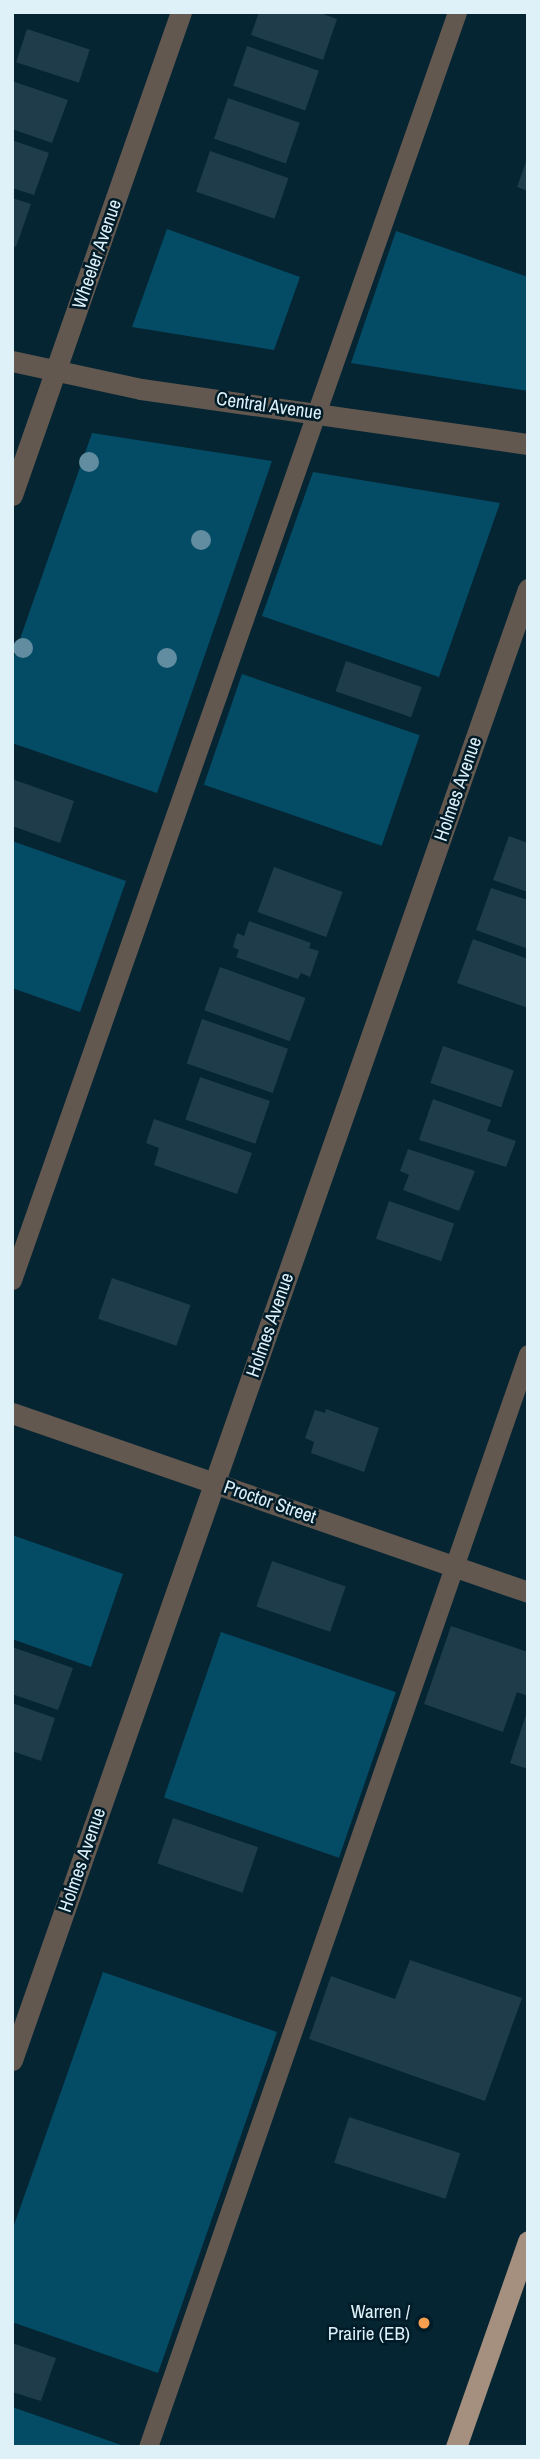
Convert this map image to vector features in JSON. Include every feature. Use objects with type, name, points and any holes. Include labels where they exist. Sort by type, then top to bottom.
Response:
[{"type":"main road","points":[[456,2447],[528,2241]]},
{"type":"street","name":"Wheeler Avenue","points":[[12,495],[181,12]]},
{"type":"street","name":"Central Avenue","points":[[12,361],[141,389],[318,412],[528,444]]},
{"type":"street","name":"Holmes Avenue","points":[[12,2060],[528,589]]},
{"type":"street","name":"Proctor Street","points":[[12,1413],[528,1592]]},
{"type":"lane","points":[[12,1280],[457,12]]},
{"type":"lane","points":[[148,2447],[528,1354]]},
{"type":"shaded area","points":[[167,229],[300,277],[274,350],[132,327]]},
{"type":"shaded area","points":[[396,231],[528,277],[528,391],[351,363]]},
{"type":"shaded area","points":[[92,433],[272,461],[157,793],[12,743],[12,662]]},
{"type":"shaded area","points":[[313,472],[500,503],[439,677],[262,616]]},
{"type":"shaded area","points":[[242,674],[420,735],[382,846],[204,785]]},
{"type":"shaded area","points":[[12,841],[126,881],[80,1012],[12,988]]},
{"type":"shaded area","points":[[12,1535],[123,1574],[91,1667],[12,1639]]},
{"type":"shaded area","points":[[221,1632],[396,1692],[339,1858],[164,1797]]},
{"type":"shaded area","points":[[103,1972],[277,2032],[158,2373],[12,2322],[12,2231]]},
{"type":"shaded area","points":[[12,2407],[127,2447],[12,2447]]},
{"type":"building","points":[[259,12],[317,12],[337,19],[323,60],[251,35]]},
{"type":"building","points":[[27,29],[90,49],[79,83],[16,62]]},
{"type":"building","points":[[247,46],[319,71],[305,110],[233,86]]},
{"type":"building","points":[[12,81],[68,100],[52,143],[12,129]]},
{"type":"building","points":[[228,98],[300,123],[286,163],[214,139]]},
{"type":"building","points":[[12,140],[49,153],[34,195],[12,188]]},
{"type":"building","points":[[210,151],[288,178],[274,219],[196,192]]},
{"type":"building","points":[[528,159],[528,191],[517,187]]},
{"type":"building","points":[[12,198],[31,204],[16,247],[12,245]]},
{"type":"building","points":[[346,661],[422,687],[411,717],[336,691]]},
{"type":"building","points":[[12,779],[74,801],[60,843],[12,826]]},
{"type":"building","points":[[509,836],[528,843],[528,892],[493,880]]},
{"type":"building","points":[[274,867],[343,892],[326,937],[258,912]]},
{"type":"building","points":[[491,888],[528,900],[528,949],[476,930]]},
{"type":"building","points":[[249,921],[311,943],[309,948],[319,951],[310,977],[301,973],[298,979],[236,957],[239,950],[233,947],[237,933],[244,936]]},
{"type":"building","points":[[473,939],[528,959],[528,1008],[457,983]]},
{"type":"building","points":[[220,967],[306,998],[290,1041],[204,1010]]},
{"type":"building","points":[[202,1019],[288,1049],[273,1093],[187,1063]]},
{"type":"building","points":[[443,1046],[514,1070],[501,1107],[430,1083]]},
{"type":"building","points":[[200,1077],[270,1101],[255,1144],[185,1120]]},
{"type":"building","points":[[433,1099],[491,1120],[487,1131],[516,1141],[506,1167],[419,1140]]},
{"type":"building","points":[[154,1119],[252,1153],[237,1194],[154,1165],[159,1148],[146,1143]]},
{"type":"building","points":[[408,1149],[475,1171],[459,1211],[403,1190],[409,1175],[400,1171]]},
{"type":"building","points":[[389,1201],[454,1223],[441,1261],[376,1239]]},
{"type":"building","points":[[112,1278],[190,1305],[176,1346],[98,1319]]},
{"type":"building","points":[[326,1409],[379,1428],[364,1472],[311,1453],[314,1442],[305,1438],[315,1410],[325,1413]]},
{"type":"building","points":[[272,1561],[346,1586],[330,1632],[256,1606]]},
{"type":"building","points":[[451,1626],[528,1652],[528,1696],[517,1692],[503,1732],[424,1704]]},
{"type":"building","points":[[12,1647],[73,1668],[58,1710],[12,1694]]},
{"type":"building","points":[[12,1703],[55,1718],[41,1761],[12,1751]]},
{"type":"building","points":[[528,1712],[528,1769],[510,1763]]},
{"type":"building","points":[[173,1818],[258,1847],[242,1893],[157,1863]]},
{"type":"building","points":[[410,1960],[522,1998],[485,2101],[309,2039],[331,1976],[395,1999]]},
{"type":"building","points":[[349,2117],[460,2153],[445,2199],[334,2163]]},
{"type":"building","points":[[12,2343],[56,2358],[41,2401],[12,2392]]},
{"type":"place","name":"Warren / Prairie (EB)","points":[[424,2323]]}]
